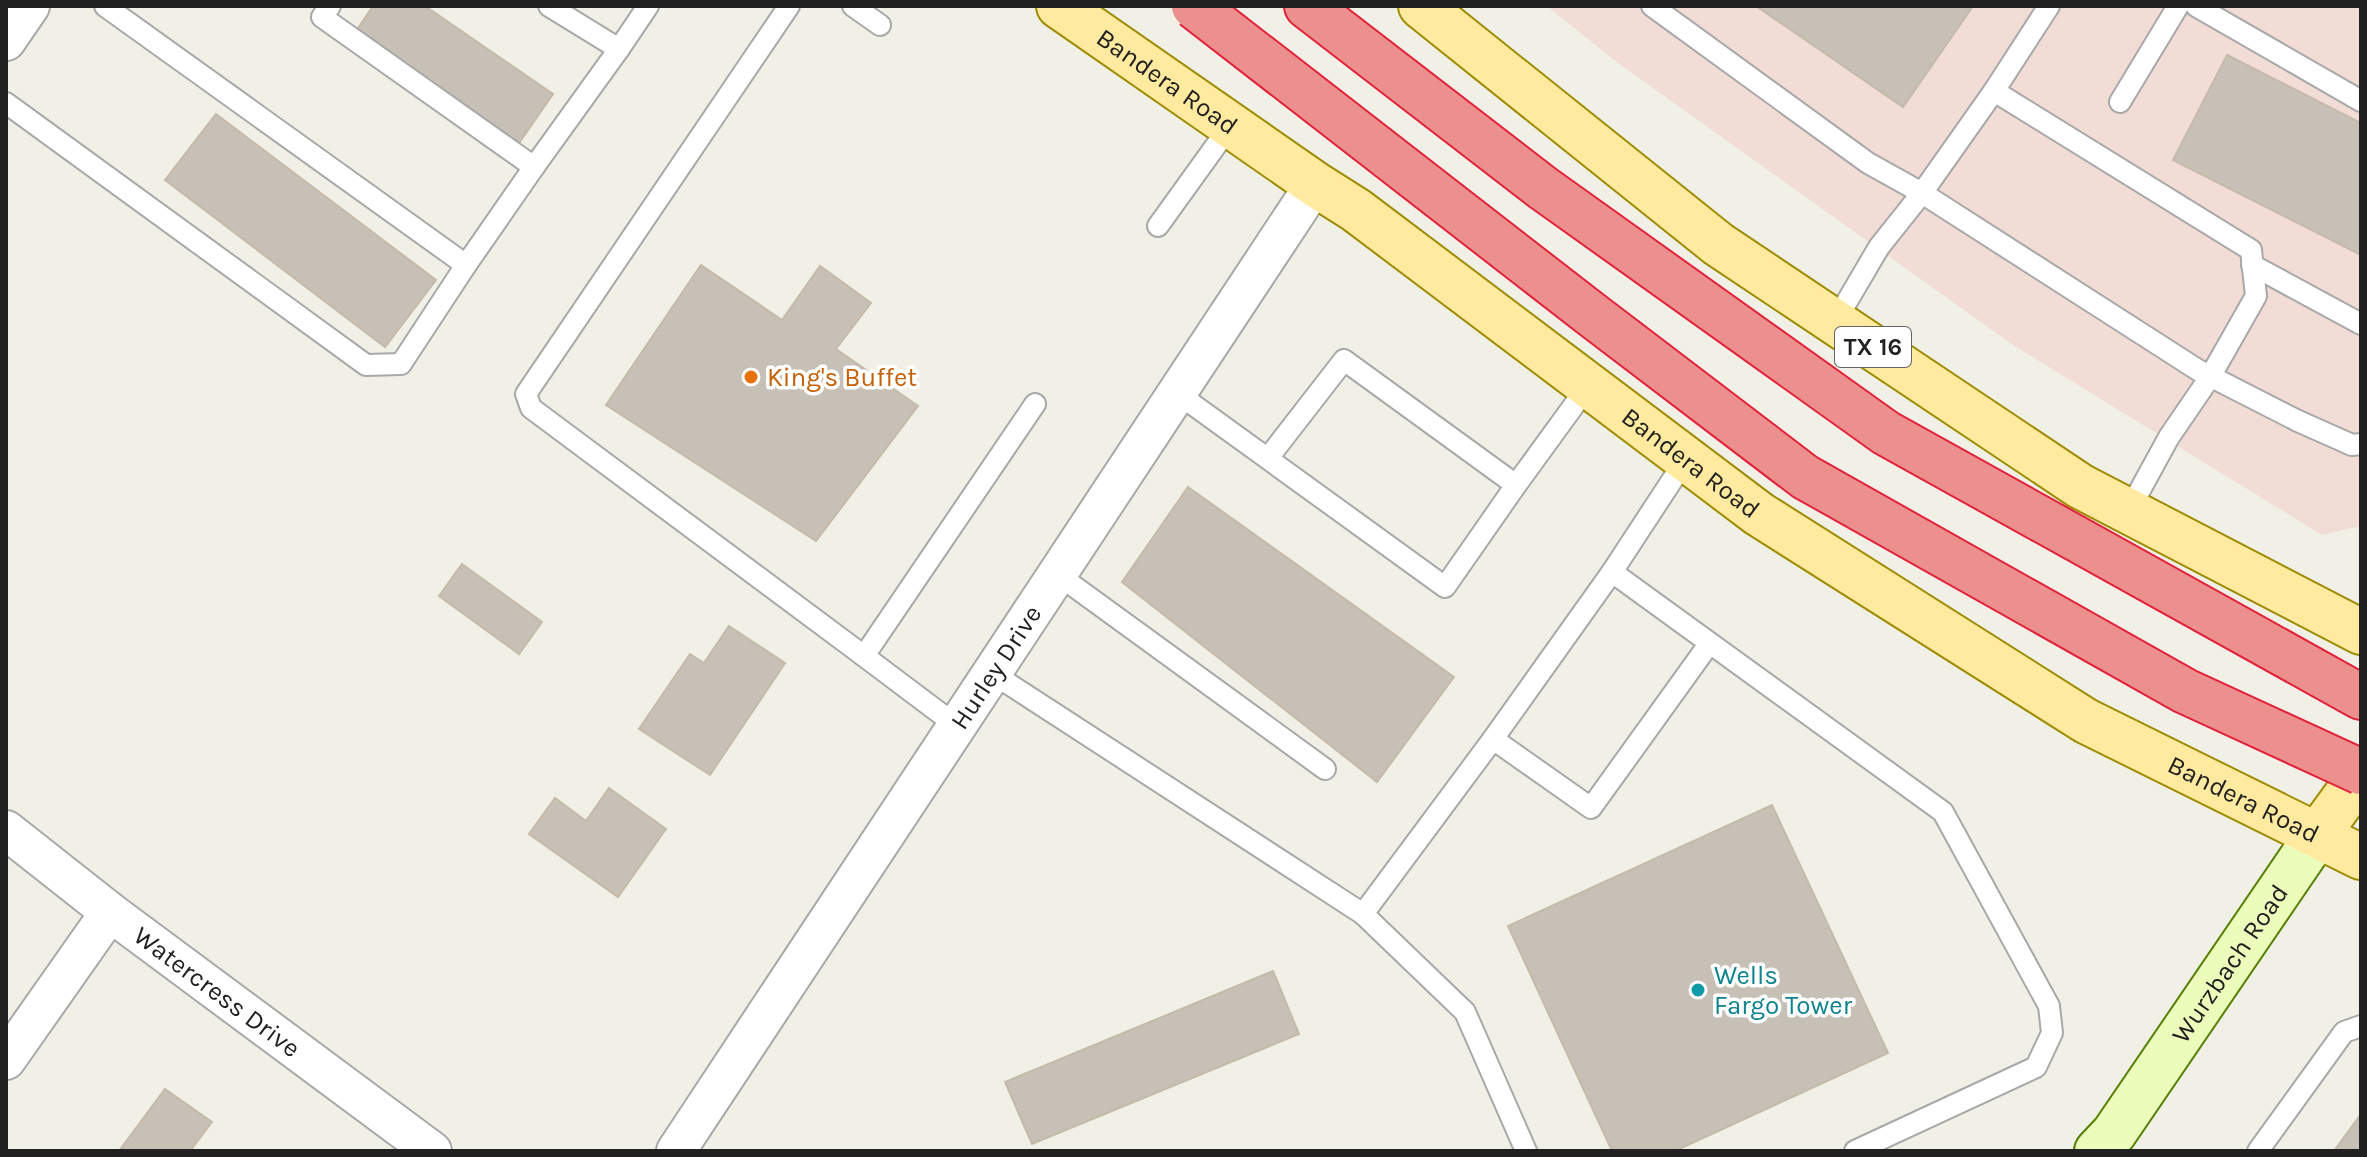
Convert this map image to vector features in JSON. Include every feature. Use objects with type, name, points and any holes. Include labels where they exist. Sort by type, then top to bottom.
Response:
[{"type":"highway","points":[[1194,6],[1805,477],[2185,691],[2361,774]]},
{"type":"highway","points":[[1307,6],[1543,188],[1886,433],[2361,697]]},
{"type":"main road","name":"Bandera Road","points":[[1059,6],[1356,210],[1759,514],[2086,721],[2361,857]]},
{"type":"main road","points":[[1074,6],[1140,63]]},
{"type":"main road","name":"TX 16","points":[[1421,6],[1718,244],[2080,486],[2361,632]]},
{"type":"main road","name":"Wurzbach Road","points":[[2097,1151],[2114,1133],[2361,774]]},
{"type":"street","points":[[6,41],[30,6]]},
{"type":"street","name":"Hurley Drive","points":[[676,1151],[1315,184]]},
{"type":"street","name":"Watercress Drive","points":[[6,830],[110,912],[432,1151]]},
{"type":"street","points":[[6,1060],[110,912]]},
{"type":"lane","points":[[105,6],[466,265]]},
{"type":"lane","points":[[330,6],[322,17],[534,167]]},
{"type":"lane","points":[[549,6],[619,49]]},
{"type":"lane","points":[[6,103],[366,365],[401,364],[466,265],[648,6]]},
{"type":"lane","points":[[789,6],[526,394],[531,408],[957,726]]},
{"type":"lane","points":[[853,6],[880,25]]},
{"type":"lane","points":[[1652,6],[1868,163],[1922,193],[2210,377],[2352,445],[2361,444]]},
{"type":"lane","points":[[1835,322],[1879,247],[1922,193],[1994,91],[2049,6]]},
{"type":"lane","points":[[2120,102],[2178,6]]},
{"type":"lane","points":[[2196,6],[2361,101]]},
{"type":"lane","points":[[1994,91],[2251,250],[2256,296],[2210,377],[2169,437],[2128,512]]},
{"type":"lane","points":[[1158,226],[1230,126]]},
{"type":"lane","points":[[2252,265],[2361,324]]},
{"type":"lane","points":[[1268,458],[1344,360],[1516,485]]},
{"type":"lane","points":[[1177,393],[1445,587],[1588,386]]},
{"type":"lane","points":[[864,656],[1035,404]]},
{"type":"lane","points":[[1363,914],[1612,572],[1686,459]]},
{"type":"lane","points":[[1612,572],[1943,812],[2049,1006],[2052,1033],[2036,1067],[1855,1151]]},
{"type":"lane","points":[[1057,574],[1325,769]]},
{"type":"lane","points":[[1493,739],[1591,808],[1709,644]]},
{"type":"lane","points":[[992,673],[1363,914],[1465,1012],[1526,1151]]},
{"type":"lane","points":[[2258,1151],[2352,1029]]},
{"type":"shaded area","points":[[1547,6],[2361,6],[2361,526],[2322,535],[2013,345],[1618,63]]},
{"type":"building","points":[[373,6],[425,6],[553,94],[519,143],[356,31]]},
{"type":"building","points":[[1756,6],[1973,6],[1903,107]]},
{"type":"building","points":[[2227,55],[2361,123],[2361,255],[2173,160]]},
{"type":"building","points":[[216,114],[436,280],[385,347],[165,180]]},
{"type":"building","name":"King's Buffet","points":[[701,265],[782,320],[820,266],[871,303],[836,349],[918,406],[816,541],[606,405]]},
{"type":"building","points":[[1188,487],[1454,677],[1377,782],[1122,582]]},
{"type":"building","points":[[462,564],[542,622],[519,654],[439,596]]},
{"type":"building","points":[[729,626],[785,663],[710,775],[639,729],[690,654],[704,663]]},
{"type":"building","points":[[609,788],[666,829],[618,897],[529,834],[555,798],[586,821]]},
{"type":"building","name":"Wells Fargo Tower","points":[[1772,805],[1888,1053],[1675,1151],[1612,1151],[1508,926]]},
{"type":"building","points":[[1273,971],[1299,1034],[1032,1144],[1005,1082]]},
{"type":"building","points":[[165,1089],[212,1122],[190,1151],[119,1151]]},
{"type":"building","points":[[2361,1114],[2361,1151],[2334,1151]]},
{"type":"place","name":"King's Buffet","points":[[751,377]]},
{"type":"place","name":"Wells Fargo Tower","points":[[1698,990]]}]
